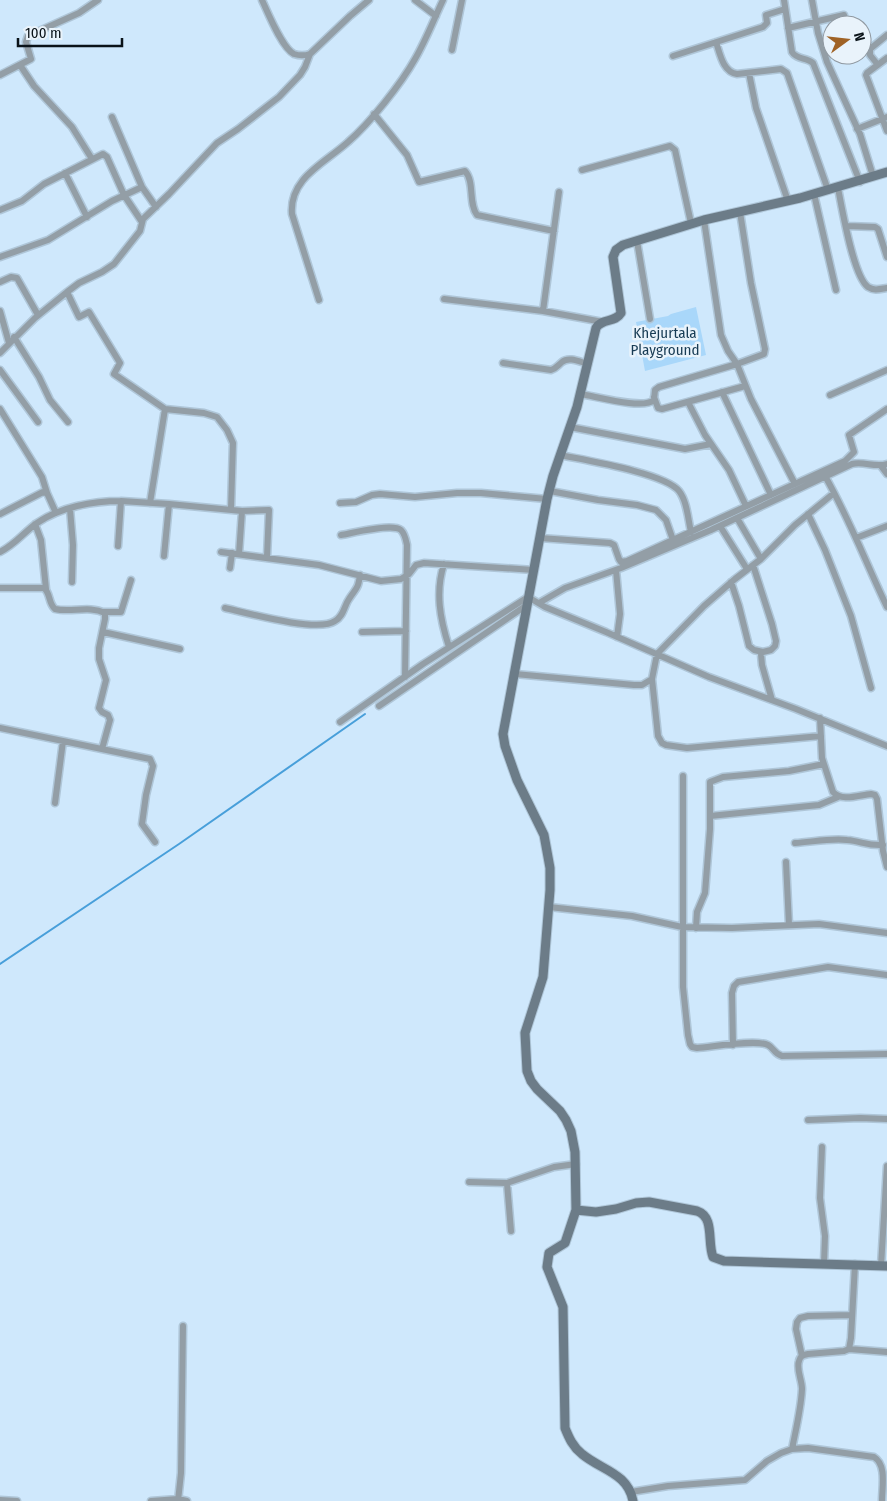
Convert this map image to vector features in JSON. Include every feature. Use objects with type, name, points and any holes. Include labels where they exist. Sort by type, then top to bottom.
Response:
[{"type":"street","points":[[0,75],[31,59],[26,42],[28,36],[79,13],[98,0]]},
{"type":"street","points":[[262,0],[285,45],[293,53],[303,56],[310,54]]},
{"type":"street","points":[[0,353],[38,315],[67,292],[79,283],[114,264],[140,232],[142,222],[217,143],[279,98],[305,67],[310,54],[369,0]]},
{"type":"street","points":[[414,0],[436,16]]},
{"type":"street","points":[[319,300],[294,223],[293,196],[301,182],[350,141],[374,114],[414,61],[443,0]]},
{"type":"street","points":[[452,50],[462,0]]},
{"type":"street","points":[[784,0],[790,44],[794,55],[798,58],[809,59],[813,63],[860,182]]},
{"type":"street","points":[[812,0],[827,62],[857,129],[873,176]]},
{"type":"street","points":[[673,56],[763,27],[767,23],[766,15],[785,9]]},
{"type":"street","points":[[788,28],[822,20]]},
{"type":"street","points":[[878,65],[870,54],[870,49],[887,35]]},
{"type":"street","points":[[716,42],[728,70],[732,74],[781,69],[787,73],[828,190]]},
{"type":"street","points":[[887,58],[866,75],[885,118],[887,131]]},
{"type":"street","points":[[20,65],[34,86],[72,127],[92,159]]},
{"type":"street","points":[[750,73],[756,108],[788,201]]},
{"type":"street","points":[[374,114],[407,155],[419,182],[465,171],[468,176],[474,209],[477,215],[554,230]]},
{"type":"street","points":[[112,118],[142,187],[156,207]]},
{"type":"street","points":[[857,129],[885,118]]},
{"type":"street","points":[[582,170],[670,146],[674,150],[691,223]]},
{"type":"street","points":[[0,210],[22,201],[40,187],[103,154],[106,155],[124,195],[142,222]]},
{"type":"street","points":[[444,299],[543,311],[603,322],[615,319],[621,313],[614,257],[616,250],[691,223],[838,188],[887,172]]},
{"type":"street","points":[[65,173],[87,217]]},
{"type":"street","points":[[0,257],[48,240],[124,195],[142,187]]},
{"type":"street","points":[[838,188],[856,268],[866,286],[873,289],[887,288]]},
{"type":"street","points":[[543,311],[559,192]]},
{"type":"street","points":[[814,194],[836,290]]},
{"type":"street","points":[[580,394],[642,404],[651,403],[655,390],[659,387],[764,354],[765,349],[751,283],[740,212]]},
{"type":"street","points":[[704,220],[721,334],[795,484]]},
{"type":"street","points":[[847,226],[878,228],[887,257]]},
{"type":"street","points":[[637,241],[650,319]]},
{"type":"street","points":[[0,282],[11,277],[17,278],[38,315]]},
{"type":"street","points":[[67,292],[79,317],[89,312],[120,363],[114,374],[166,409],[204,413],[217,417],[227,430],[233,443],[231,508]]},
{"type":"street","points":[[0,311],[9,343]]},
{"type":"street","points":[[603,322],[596,328],[580,394],[548,495],[503,734],[505,746],[517,780],[539,823],[548,848],[550,890],[544,977],[525,1033],[525,1059],[531,1081],[566,1120],[574,1142],[576,1210],[565,1243],[549,1253],[547,1258],[547,1266],[563,1307],[565,1428],[569,1439],[582,1454],[617,1475],[632,1496],[668,1486],[745,1480],[781,1453],[792,1449],[808,1448],[874,1457],[882,1466],[882,1501]]},
{"type":"street","points":[[14,337],[39,377],[50,400],[68,422]]},
{"type":"street","points":[[503,363],[551,370],[570,359],[588,364]]},
{"type":"street","points":[[0,370],[38,422]]},
{"type":"street","points":[[830,395],[887,370]]},
{"type":"street","points":[[654,397],[658,408],[662,409],[745,386]]},
{"type":"street","points":[[722,392],[771,495]]},
{"type":"street","points":[[688,402],[697,421],[729,470],[746,506]]},
{"type":"street","points":[[540,538],[610,543],[614,545],[619,559],[624,562],[850,458],[854,448],[849,435],[887,408]]},
{"type":"street","points":[[0,409],[42,477],[56,513]]},
{"type":"street","points":[[150,503],[166,409]]},
{"type":"street","points":[[570,427],[685,450],[712,444]]},
{"type":"street","points":[[560,455],[636,472],[668,483],[680,492],[691,532]]},
{"type":"street","points":[[539,604],[565,588],[616,570],[720,526],[856,463],[884,465],[887,474]]},
{"type":"street","points":[[825,476],[886,603]]},
{"type":"street","points":[[0,514],[43,492],[47,493]]},
{"type":"street","points":[[340,503],[356,502],[380,494],[415,497],[457,493],[548,495],[598,500],[638,505],[656,510],[666,520],[673,540]]},
{"type":"street","points":[[821,736],[687,748],[666,745],[662,743],[658,736],[652,679],[657,654],[704,606],[761,559],[790,529],[834,493]]},
{"type":"street","points":[[118,546],[120,501]]},
{"type":"street","points":[[0,552],[22,537],[35,524],[56,513],[102,502],[120,501],[231,508],[242,511],[269,510],[267,557]]},
{"type":"street","points":[[164,556],[169,504]]},
{"type":"street","points":[[70,509],[73,545],[72,582]]},
{"type":"street","points":[[230,568],[235,554],[242,511]]},
{"type":"street","points":[[808,514],[825,550],[851,616],[871,688]]},
{"type":"street","points":[[737,518],[761,559]]},
{"type":"street","points":[[35,524],[41,540],[46,589],[54,609],[121,612],[131,580]]},
{"type":"street","points":[[720,526],[750,567],[772,624],[776,641],[775,646],[770,650],[763,652],[748,646],[739,606],[731,582]]},
{"type":"street","points":[[856,538],[887,526]]},
{"type":"street","points":[[341,535],[389,528],[400,530],[403,533],[407,545],[405,677]]},
{"type":"street","points":[[221,552],[318,565],[381,581],[406,577],[419,563],[534,570]]},
{"type":"street","points":[[444,564],[439,589],[439,609],[449,647]]},
{"type":"street","points":[[616,570],[620,614],[617,636]]},
{"type":"street","points":[[225,608],[295,623],[329,625],[341,616],[350,597],[358,587],[360,575]]},
{"type":"street","points":[[0,588],[46,589]]},
{"type":"street","points":[[380,706],[527,601]]},
{"type":"street","points":[[340,722],[449,647],[527,601],[539,604],[617,636],[709,677],[820,718],[887,746]]},
{"type":"street","points":[[102,750],[110,720],[108,715],[99,708],[106,682],[99,659],[106,618],[103,612]]},
{"type":"street","points":[[362,632],[406,631]]},
{"type":"street","points":[[103,632],[180,650]]},
{"type":"street","points":[[763,652],[761,659],[772,700]]},
{"type":"street","points":[[515,674],[634,685],[642,685],[652,679]]},
{"type":"street","points":[[820,718],[824,764],[830,786],[838,797]]},
{"type":"street","points":[[0,728],[152,760],[142,824],[155,842]]},
{"type":"street","points":[[55,803],[63,741]]},
{"type":"street","points":[[696,928],[697,912],[705,892],[710,816],[709,786],[713,780],[789,771],[824,764]]},
{"type":"street","points":[[683,776],[683,987],[686,1025],[692,1047],[766,1044],[770,1046],[774,1053],[782,1056],[887,1054]]},
{"type":"street","points":[[710,816],[819,805],[838,797],[871,794],[874,795],[878,807],[887,867]]},
{"type":"street","points":[[795,843],[848,840],[871,846],[883,845]]},
{"type":"street","points":[[786,862],[789,925]]},
{"type":"street","points":[[549,907],[632,916],[682,927],[732,928],[819,924],[887,933]]},
{"type":"street","points":[[733,1045],[732,993],[734,986],[738,982],[828,967],[887,975]]},
{"type":"street","points":[[808,1120],[887,1119]]},
{"type":"street","points":[[822,1147],[820,1192],[825,1236],[824,1264]]},
{"type":"street","points":[[469,1182],[507,1183],[554,1167],[576,1164]]},
{"type":"street","points":[[576,1210],[596,1212],[649,1202],[703,1212],[708,1221],[711,1251],[716,1259],[724,1261],[884,1266],[887,1166]]},
{"type":"street","points":[[507,1183],[511,1231]]},
{"type":"street","points":[[849,1349],[851,1345],[855,1264]]},
{"type":"street","points":[[792,1449],[802,1386],[798,1365],[802,1356],[796,1329],[797,1322],[800,1318],[808,1316],[852,1315]]},
{"type":"street","points":[[178,1500],[181,1473],[183,1326]]},
{"type":"street","points":[[802,1356],[849,1349],[887,1352]]},
{"type":"street","points":[[0,1500],[17,1501]]},
{"type":"street","points":[[151,1501],[187,1501]]},
{"type":"green space","name":"Khejurtala Playground","points":[[696,307],[706,355],[645,371],[636,322],[668,316]]},
{"type":"waterway","points":[[0,964],[179,844],[365,714]]}]
